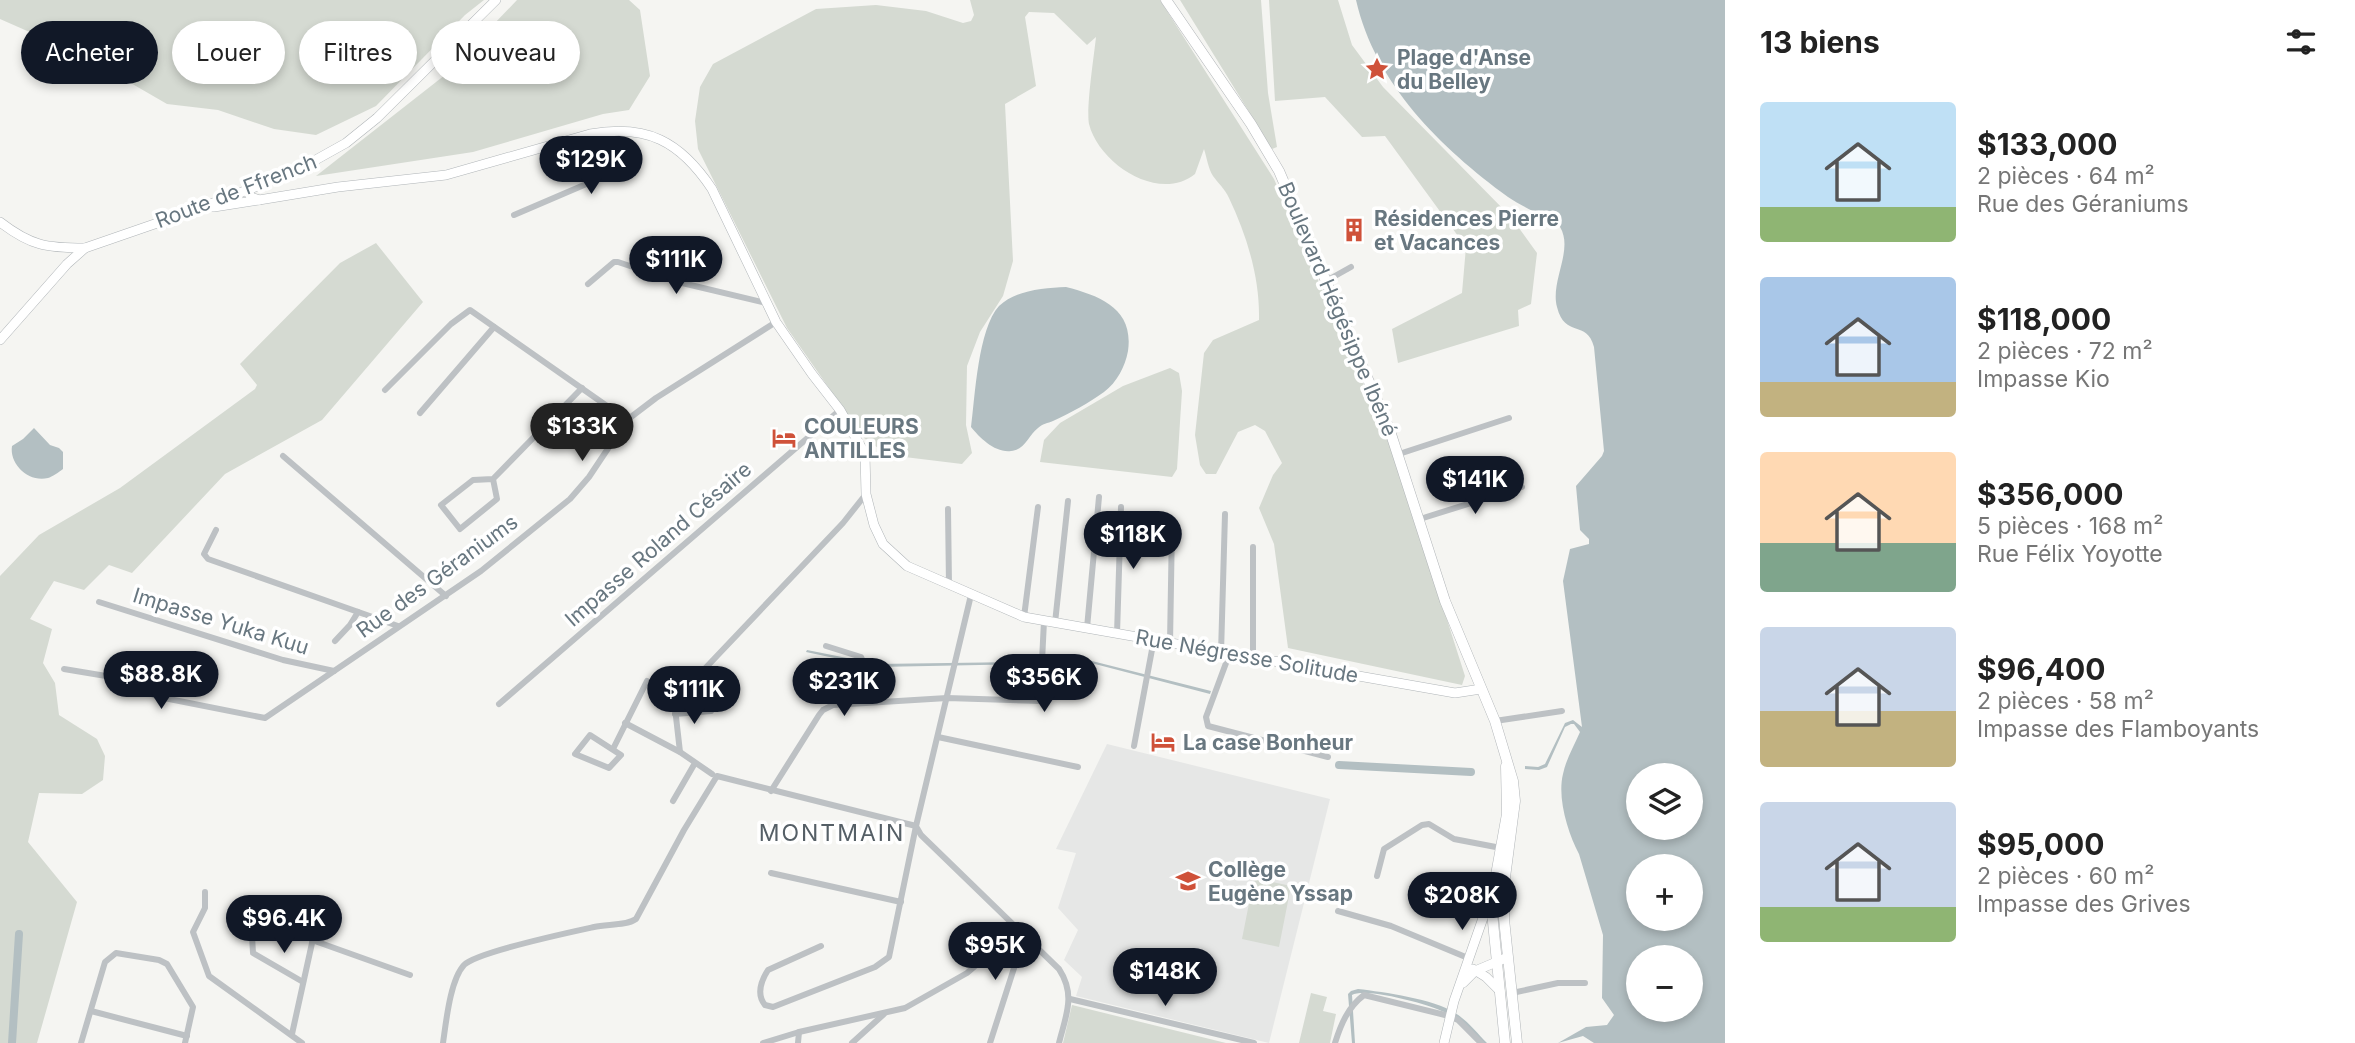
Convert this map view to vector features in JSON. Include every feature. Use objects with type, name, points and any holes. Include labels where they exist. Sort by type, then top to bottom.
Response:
[{"type":"main road","name":"Boulevard Hégésippe Ibéné","points":[[1166,0],[1251,124],[1279,171],[1399,454],[1445,601],[1495,721],[1513,781],[1515,801],[1504,885],[1506,939],[1517,1043]]},
{"type":"main road","name":"Boulevard Hégésippe Ibéné","points":[[1506,759],[1507,814],[1494,888],[1493,931],[1506,1043]]},
{"type":"street","name":"Route de Ffrench","points":[[0,340],[85,248],[260,186],[294,172],[346,144],[377,118],[496,0]]},
{"type":"street","name":"Rue Négresse Solitude","points":[[195,210],[338,187],[446,175],[612,130],[632,130],[655,136],[680,150],[702,173],[712,189],[776,322],[840,410],[865,454],[866,494],[874,525],[883,544],[906,568],[1024,617],[1455,692],[1465,693],[1481,689]]},
{"type":"street","points":[[514,215],[591,182],[600,163],[590,134]]},
{"type":"street","points":[[260,186],[278,197]]},
{"type":"street","points":[[247,190],[251,197],[259,200]]},
{"type":"street","points":[[0,222],[30,243],[58,248],[75,256]]},
{"type":"street","points":[[58,248],[85,248]]},
{"type":"street","points":[[588,284],[614,262],[618,262],[671,280],[766,303]]},
{"type":"street","points":[[1326,281],[1351,267]]},
{"type":"street","points":[[384,390],[451,324],[470,310],[627,419]]},
{"type":"street","name":"Rue des Géraniums","points":[[64,668],[106,676],[159,697],[265,718],[481,571],[570,499],[589,477],[627,419],[776,322]]},
{"type":"street","points":[[421,413],[494,327]]},
{"type":"street","points":[[492,479],[497,499],[460,529],[441,505],[473,480],[492,479],[582,387]]},
{"type":"street","name":"Impasse Roland Césaire","points":[[499,704],[840,410]]},
{"type":"street","points":[[1399,454],[1509,418]]},
{"type":"street","points":[[283,456],[446,596]]},
{"type":"street","points":[[1420,519],[1522,487]]},
{"type":"street","points":[[680,752],[677,698],[843,523],[866,494]]},
{"type":"street","points":[[1087,628],[1100,497]]},
{"type":"street","points":[[1055,623],[1068,501]]},
{"type":"street","points":[[1024,617],[1038,507]]},
{"type":"street","points":[[1117,634],[1121,507]]},
{"type":"street","points":[[948,509],[948,584]]},
{"type":"street","points":[[1225,514],[1225,654],[1206,722],[1208,726],[1328,757]]},
{"type":"street","points":[[1170,643],[1172,526]]},
{"type":"street","points":[[216,530],[204,554],[208,559],[398,626]]},
{"type":"street","points":[[1252,547],[1253,658]]},
{"type":"street","points":[[821,946],[768,970],[760,994],[765,1004],[773,1007],[884,962],[892,951],[916,826],[971,595]]},
{"type":"street","name":"Impasse Yuka Kuu","points":[[99,602],[303,666],[334,671]]},
{"type":"street","points":[[335,640],[358,612]]},
{"type":"street","points":[[771,791],[823,710],[833,705],[947,698],[1040,701],[1044,621]]},
{"type":"street","points":[[1134,746],[1154,639]]},
{"type":"street","points":[[826,646],[861,657],[865,666],[859,703]]},
{"type":"street","points":[[613,749],[647,681]]},
{"type":"street","points":[[676,714],[711,711]]},
{"type":"street","points":[[1495,721],[1562,711]]},
{"type":"street","points":[[625,723],[680,752],[712,774]]},
{"type":"street","points":[[590,735],[613,749],[621,755],[609,768],[575,754],[590,735]]},
{"type":"street","points":[[938,737],[1078,767]]},
{"type":"street","points":[[673,801],[695,763]]},
{"type":"street","points":[[443,1043],[454,986],[464,965],[477,958],[522,944],[598,926],[631,923],[717,776],[916,826],[921,835],[1059,969],[1068,987],[1070,999],[1059,1043]]},
{"type":"street","points":[[1377,876],[1384,849],[1422,825],[1433,826],[1454,839],[1502,848]]},
{"type":"street","points":[[771,873],[901,902]]},
{"type":"street","points":[[1444,1043],[1449,1016],[1494,888]]},
{"type":"street","points":[[1416,891],[1486,910]]},
{"type":"street","points":[[205,892],[205,908],[193,932],[209,976],[302,1043]]},
{"type":"street","points":[[1338,911],[1391,926],[1467,961],[1500,991]]},
{"type":"street","points":[[292,1034],[316,925]]},
{"type":"street","points":[[763,1043],[799,1032],[905,1009],[967,973],[1018,929]]},
{"type":"street","points":[[1476,935],[1493,931],[1506,939]]},
{"type":"street","points":[[253,936],[253,953],[303,982]]},
{"type":"street","points":[[312,940],[410,975]]},
{"type":"street","points":[[990,1043],[1016,962],[1035,946]]},
{"type":"street","points":[[81,1043],[108,957],[116,953],[159,960],[170,967],[193,1007],[186,1039],[91,1012]]},
{"type":"street","points":[[1459,987],[1475,971],[1508,957]]},
{"type":"street","points":[[1512,993],[1558,982],[1585,983]]},
{"type":"street","points":[[1335,1043],[1352,1004],[1364,995],[1449,1016],[1458,1020],[1481,1043]]},
{"type":"street","points":[[1070,999],[1254,1043]]},
{"type":"street","points":[[852,1043],[884,1014]]},
{"type":"street","points":[[798,1043],[799,1032]]},
{"type":"shaded area","points":[[0,0],[484,0],[459,21],[431,21],[431,50],[417,64],[417,21],[299,21],[299,84],[398,84],[376,106],[316,135],[274,129],[218,110],[167,104],[132,84],[158,84],[158,21],[21,21],[21,28],[0,19]]},
{"type":"shaded area","points":[[517,0],[629,0],[640,10],[650,76],[629,110],[603,114],[473,152],[316,176],[434,84],[580,84],[580,21],[497,21]]},
{"type":"shaded area","points":[[970,0],[1160,0],[1274,179],[1395,457],[1465,676],[1462,685],[1288,648],[1274,544],[1259,508],[1273,475],[1282,463],[1265,431],[1255,425],[1238,432],[1216,474],[1206,474],[1200,465],[1195,435],[1204,353],[1213,340],[1259,320],[1255,273],[1241,227],[1227,195],[1211,173],[1204,149],[1195,174],[1181,182],[1165,184],[1132,175],[1105,153],[1095,139],[1088,116],[1096,37],[1087,45],[1054,13],[1029,12],[1025,17],[1036,86],[1005,104],[1013,261],[1003,296],[980,332],[967,366],[966,425],[972,453],[962,464],[888,455],[864,438],[787,328],[698,149],[695,121],[700,87],[713,64],[816,9],[876,5],[926,11],[963,23],[971,21],[974,15]]},
{"type":"shaded area","points":[[1180,0],[1261,0],[1268,93],[1277,147],[1272,149]]},
{"type":"shaded area","points":[[1269,0],[1338,0],[1352,45],[1383,87],[1511,217],[1537,253],[1531,304],[1518,310],[1519,326],[1398,363],[1392,329],[1462,293],[1466,247],[1385,136],[1362,137],[1325,97],[1275,101]]},
{"type":"shaded area","points":[[1356,0],[1725,0],[1725,1043],[1594,1043],[1583,1036],[1558,1043],[1586,1027],[1607,1025],[1614,1015],[1602,998],[1603,935],[1568,826],[1561,794],[1563,774],[1580,732],[1574,724],[1565,727],[1547,767],[1539,770],[1525,769],[1525,766],[1538,767],[1545,764],[1565,723],[1573,720],[1582,727],[1563,581],[1570,549],[1589,544],[1589,539],[1580,530],[1576,486],[1604,451],[1594,347],[1586,333],[1565,323],[1557,307],[1556,287],[1564,246],[1560,227],[1508,197],[1435,135],[1414,112],[1378,59],[1365,31]]},
{"type":"shaded area","points":[[376,243],[423,302],[322,420],[225,474],[132,573],[109,565],[84,590],[54,581],[30,619],[52,629],[43,663],[55,683],[59,715],[97,739],[105,756],[103,780],[82,794],[39,793],[28,842],[77,902],[37,1043],[0,1043],[0,576],[39,535],[120,488],[255,389],[257,385],[240,364],[340,263]]},
{"type":"shaded area","points":[[1066,287],[1103,300],[1120,315],[1126,325],[1128,337],[1128,351],[1123,368],[1117,379],[1104,392],[1040,427],[1020,448],[1011,451],[999,450],[983,440],[971,427],[986,330],[999,306],[1014,296],[1040,289]]},
{"type":"shaded area","points":[[1170,368],[1179,373],[1182,391],[1177,469],[1172,477],[1040,462],[1044,440],[1060,423],[1123,386]]},
{"type":"shaded area","points":[[34,428],[50,445],[63,452],[63,469],[48,478],[27,475],[17,465],[12,453],[12,446]]},
{"type":"shaded area","points":[[807,650],[877,664],[1092,661],[1211,691],[1210,694],[1091,663],[877,667],[806,652]]},
{"type":"shaded area","name":"Collège Eugène Yssap","points":[[1107,744],[1330,799],[1269,1043],[1076,996],[1082,977],[1064,960],[1078,930],[1058,908],[1076,853],[1056,849]]},
{"type":"shaded area","points":[[1254,878],[1291,886],[1279,947],[1242,939]]},
{"type":"shaded area","points":[[1358,989],[1408,997],[1446,1008],[1464,1019],[1487,1043],[1483,1043],[1440,1010],[1400,998],[1360,993],[1352,995],[1355,1043],[1352,1043],[1348,994]]},
{"type":"shaded area","points":[[1311,993],[1327,997],[1323,1011],[1336,1014],[1330,1043],[1299,1043]]},
{"type":"shaded area","points":[[1072,1005],[1226,1043],[1063,1043]]},
{"type":"waterway","points":[[1339,765],[1471,772]]},
{"type":"waterway","points":[[12,1043],[19,934]]},
{"type":"place","name":"Plage d'Anse du Belley","points":[[1377,69]]},
{"type":"place","name":"Résidences Pierre et Vacances","points":[[1354,230]]},
{"type":"place","name":"COULEURS ANTILLES","points":[[784,438]]},
{"type":"place","name":"La case Bonheur","points":[[1163,742]]},
{"type":"place","name":"Collège Eugène Yssap","points":[[1188,881]]},
{"type":"district","name":"MONTMAIN","points":[[832,833]]}]
